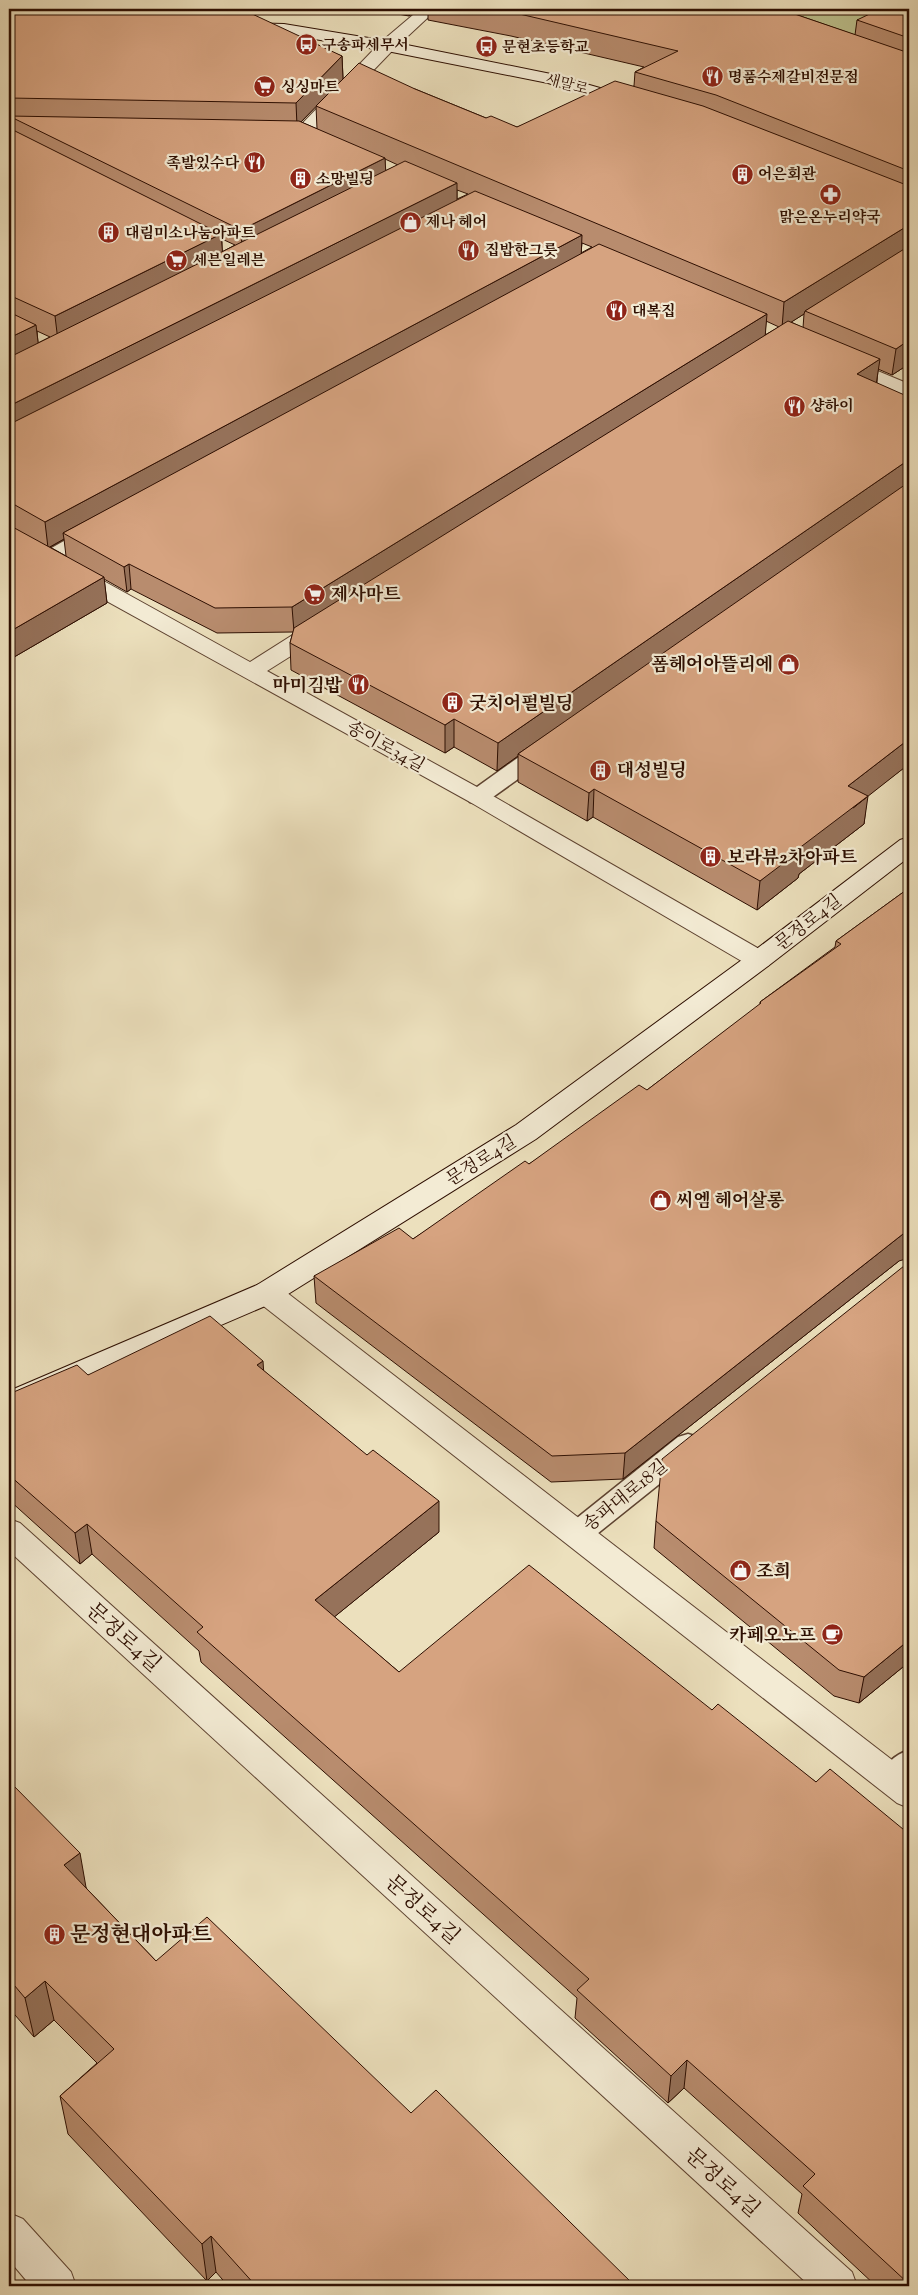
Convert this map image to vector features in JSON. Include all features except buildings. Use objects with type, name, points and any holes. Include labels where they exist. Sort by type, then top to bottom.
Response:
[{"type":"street","points":[[303,133],[387,46],[429,9]]},
{"type":"street","name":"새말로","points":[[235,27],[284,29],[387,46],[551,79],[643,106]]},
{"type":"street","points":[[284,133],[303,133],[321,141]]},
{"type":"street","points":[[829,356],[909,390]]},
{"type":"street","name":"송이로34길","points":[[9,538],[478,796],[759,960]]},
{"type":"street","points":[[250,672],[335,619]]},
{"type":"street","name":"문정로4길","points":[[9,1404],[267,1293],[526,1132],[759,960],[909,845]]},
{"type":"street","name":"송파대로18길","points":[[267,1293],[576,1534],[903,1779]]},
{"type":"street","name":"문정로4길","points":[[9,1532],[838,2286]]},
{"type":"street","points":[[9,2232],[57,2286]]},
{"type":"lane","points":[[46,559],[107,525]]},
{"type":"lane","points":[[478,796],[559,740]]},
{"type":"lane","name":"송파대로18길","points":[[576,1534],[708,1429]]},
{"type":"green space","points":[[753,9],[909,9],[909,13],[850,43]]},
{"type":"place","name":"구송파세무서","points":[[306,45]]},
{"type":"place","name":"문현초등학교","points":[[486,47]]},
{"type":"place","name":"명품수제갈비전문점","points":[[712,77]]},
{"type":"place","name":"싱싱마트","points":[[265,87]]},
{"type":"place","name":"족발있수다","points":[[255,163]]},
{"type":"place","name":"어은회관","points":[[742,174]]},
{"type":"place","name":"소망빌딩","points":[[300,179]]},
{"type":"place","name":"맑은온누리약국","points":[[830,194]]},
{"type":"place","name":"제나 헤어","points":[[410,222]]},
{"type":"place","name":"대림미소나눔아파트","points":[[109,233]]},
{"type":"place","name":"집밥한그릇","points":[[469,250]]},
{"type":"place","name":"세븐일레븐","points":[[177,260]]},
{"type":"place","name":"대복집","points":[[616,311]]},
{"type":"place","name":"샹하이","points":[[794,406]]},
{"type":"place","name":"제사마트","points":[[315,594]]},
{"type":"place","name":"폼헤어아뜰리에","points":[[789,664]]},
{"type":"place","name":"마미김밥","points":[[358,685]]},
{"type":"place","name":"굿치어펄빌딩","points":[[453,703]]},
{"type":"place","name":"대성빌딩","points":[[601,770]]},
{"type":"place","name":"보라뷰2차아파트","points":[[711,857]]},
{"type":"place","name":"씨엠 헤어살롱","points":[[660,1200]]},
{"type":"place","name":"조희","points":[[740,1571]]},
{"type":"place","name":"카페오노프","points":[[832,1635]]},
{"type":"place","name":"문정현대아파트","points":[[54,1934]]}]
